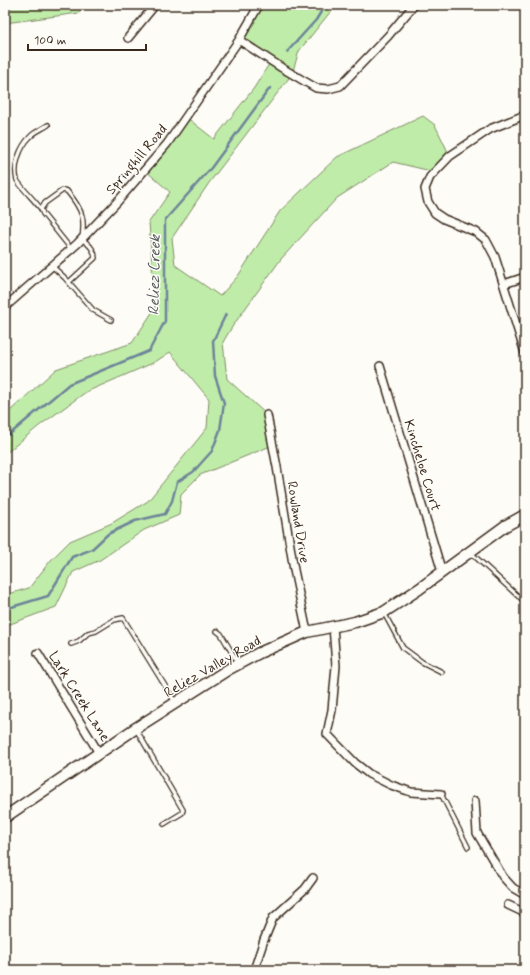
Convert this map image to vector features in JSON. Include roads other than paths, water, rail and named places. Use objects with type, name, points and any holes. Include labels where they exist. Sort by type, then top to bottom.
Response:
[{"type":"main road","name":"Reliez Valley Road","points":[[5,817],[136,728],[229,669],[259,653],[307,632],[355,622],[384,612],[419,589],[505,526],[525,515]]},
{"type":"street","points":[[128,38],[155,5]]},
{"type":"street","name":"Springhill Road","points":[[5,307],[82,239],[167,144],[238,40],[259,5]]},
{"type":"street","points":[[238,40],[316,88],[328,89],[340,86],[388,36],[414,5]]},
{"type":"street","points":[[525,115],[490,129],[450,156],[430,177],[425,189],[428,202],[436,213],[444,219],[476,232],[486,240],[495,257],[525,353]]},
{"type":"street","points":[[504,284],[525,277]]},
{"type":"street","name":"Kincheloe Court","points":[[380,366],[442,572]]},
{"type":"street","name":"Rowland Drive","points":[[267,415],[278,467],[294,570],[307,632]]},
{"type":"street","points":[[333,626],[336,666],[332,710],[327,734],[355,763],[369,774],[391,785],[411,792],[441,794]]},
{"type":"street","name":"Lark Creek Lane","points":[[38,653],[99,753]]},
{"type":"street","points":[[474,801],[477,833],[503,877],[513,888],[525,895]]},
{"type":"street","points":[[254,970],[264,940],[274,918],[305,889],[313,878]]},
{"type":"street","points":[[508,905],[525,913]]},
{"type":"lane","points":[[48,125],[31,136],[23,146],[17,161],[17,181],[41,209],[43,214],[71,250]]},
{"type":"lane","points":[[41,209],[45,202],[63,190],[67,191],[82,216],[82,239],[91,247],[95,254],[95,258],[69,282]]},
{"type":"lane","points":[[52,266],[69,282],[93,310],[111,320]]},
{"type":"lane","points":[[470,552],[525,601]]},
{"type":"lane","points":[[384,612],[403,648],[422,662],[442,672]]},
{"type":"lane","points":[[71,644],[79,641],[88,633],[96,631],[114,620],[123,618],[175,703]]},
{"type":"lane","points":[[217,631],[221,634],[239,664]]},
{"type":"lane","points":[[136,728],[183,810],[164,824]]},
{"type":"lane","points":[[441,794],[468,847]]},
{"type":"waterway","name":"Reliez Creek","points":[[287,52],[316,20],[325,5]]},
{"type":"waterway","name":"Reliez Creek","points":[[5,436],[10,434],[69,384],[149,351],[165,321],[165,220],[211,168],[270,88]]},
{"type":"waterway","points":[[5,609],[48,596],[72,557],[92,549],[108,534],[135,521],[165,514],[172,501],[177,482],[193,472],[212,451],[220,430],[224,403],[215,376],[213,341],[226,314]]}]
